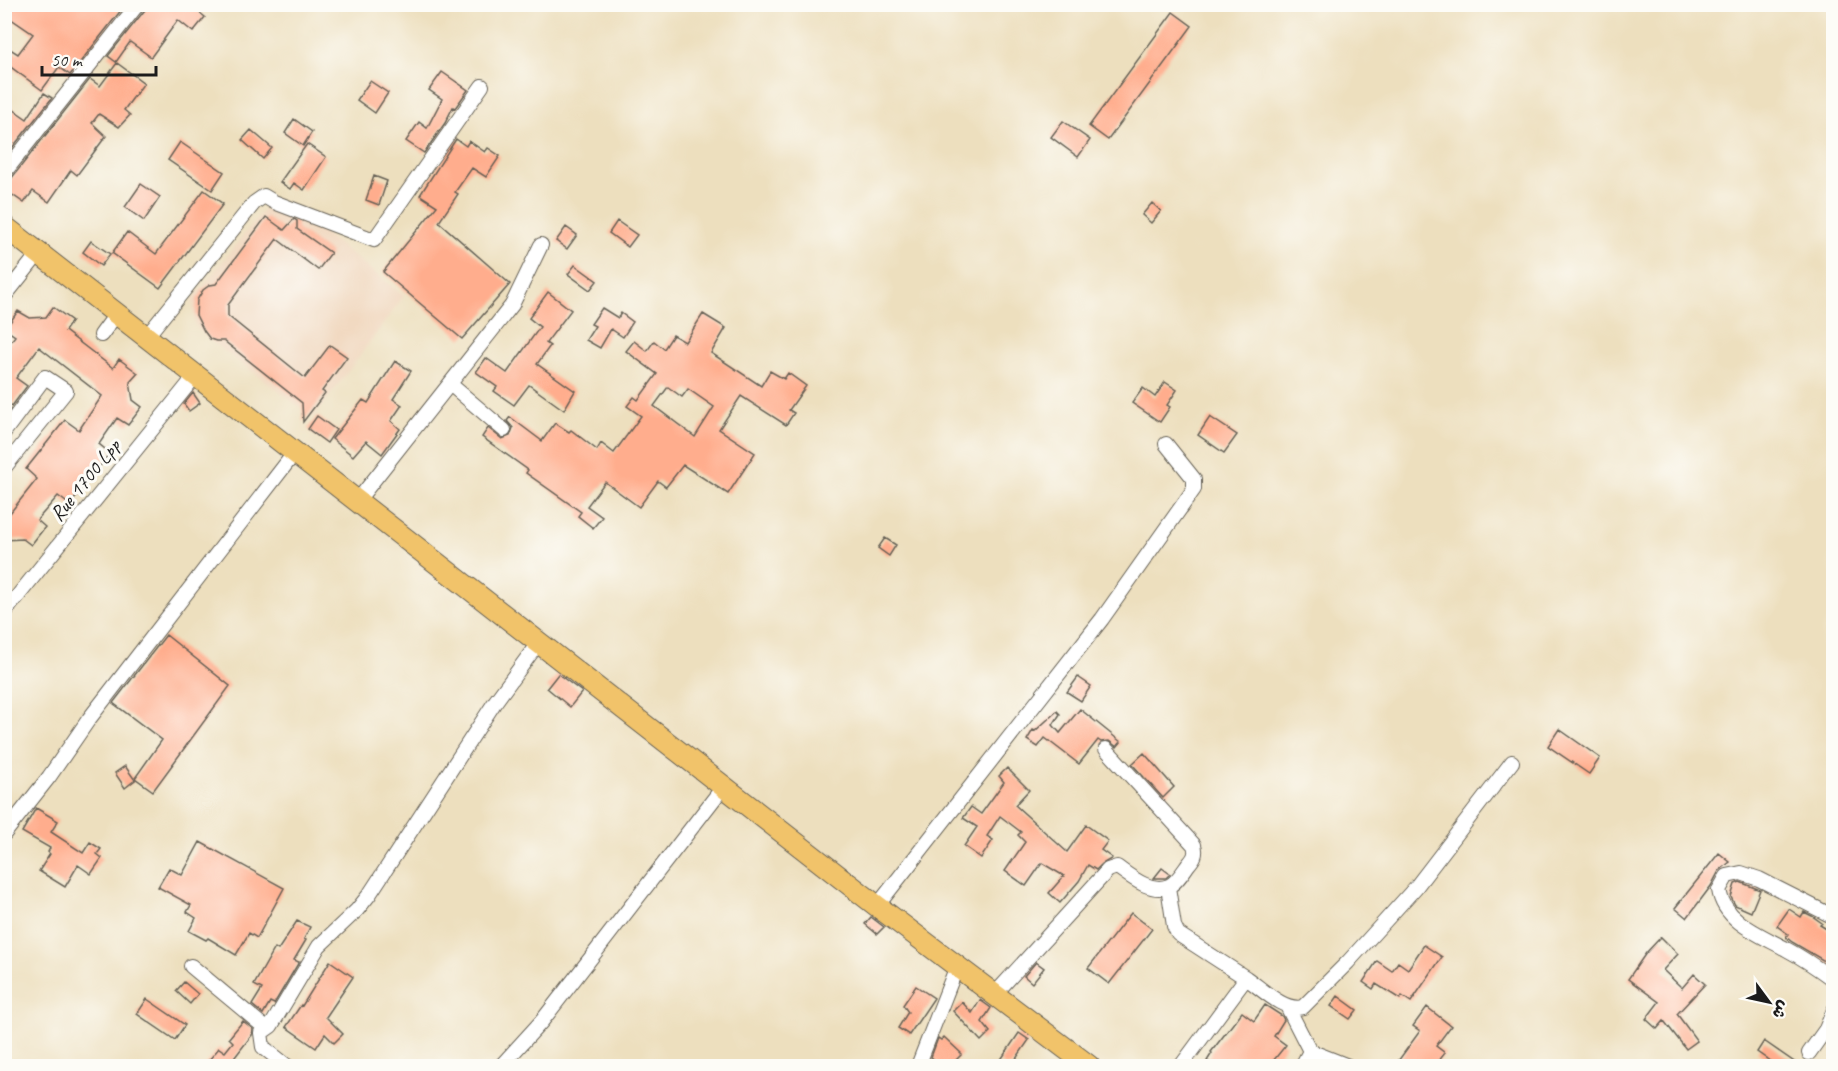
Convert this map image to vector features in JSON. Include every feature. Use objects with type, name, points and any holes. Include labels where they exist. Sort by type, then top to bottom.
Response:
[{"type":"main road","points":[[4,226],[878,906],[1089,1066]]},
{"type":"street","points":[[4,173],[138,4]]},
{"type":"street","points":[[147,336],[254,203],[264,196],[274,202],[375,240],[482,86]]},
{"type":"street","points":[[358,501],[512,305],[541,245]]},
{"type":"street","points":[[4,297],[39,253]]},
{"type":"street","points":[[101,335],[117,313]]},
{"type":"street","name":"Rue 1700 Lpp","points":[[5,611],[196,375]]},
{"type":"street","points":[[4,432],[45,377],[66,391],[4,468]]},
{"type":"street","points":[[450,384],[504,430]]},
{"type":"street","points":[[878,906],[1102,619],[1194,489],[1194,479],[1166,444]]},
{"type":"street","points":[[4,834],[296,451]]},
{"type":"street","points":[[261,1033],[271,1026],[319,946],[357,910],[369,895],[495,702],[538,642]]},
{"type":"street","points":[[994,995],[1108,870],[1118,867],[1138,882],[1153,888],[1168,887],[1194,858],[1196,851],[1194,845],[1106,749]]},
{"type":"street","points":[[1168,887],[1174,926],[1178,934],[1287,1006],[1304,1007],[1416,886],[1512,762]]},
{"type":"street","points":[[501,1066],[542,1021],[724,786]]},
{"type":"street","points":[[1833,917],[1759,879],[1740,873],[1727,876],[1719,890],[1720,900],[1732,915],[1760,936],[1787,949],[1833,980]]},
{"type":"street","points":[[191,966],[263,1026],[261,1033],[263,1047],[287,1066]]},
{"type":"street","points":[[918,1066],[957,966]]},
{"type":"street","points":[[1181,1066],[1246,978]]},
{"type":"street","points":[[1287,1006],[1310,1051],[1348,1066]]},
{"type":"street","points":[[1809,1053],[1826,1029],[1833,1010]]},
{"type":"street","points":[[1302,1066],[1310,1051]]},
{"type":"shaded area","points":[[265,208],[310,222],[404,296],[314,417],[207,338],[195,325],[192,300]]},
{"type":"building","points":[[8,4],[126,4],[70,75],[59,67],[42,90],[4,62],[4,45],[18,54],[33,34],[4,14]]},
{"type":"building","points":[[147,4],[189,4],[205,17],[193,32],[178,20],[151,57],[130,42],[116,62],[108,56],[145,10]]},
{"type":"building","points":[[1173,12],[1192,26],[1108,140],[1089,126]]},
{"type":"building","points":[[117,63],[144,83],[124,110],[130,115],[119,127],[99,114],[92,123],[106,136],[77,175],[71,170],[49,202],[33,191],[24,203],[4,189],[4,182],[11,179],[90,79],[100,86]]},
{"type":"building","points":[[442,72],[468,90],[455,108],[453,107],[424,153],[406,141],[419,122],[427,128],[442,99],[429,90]]},
{"type":"building","points":[[370,81],[388,93],[375,113],[357,100]]},
{"type":"building","points":[[44,93],[52,98],[4,158],[4,103],[27,119]]},
{"type":"building","points":[[294,119],[312,132],[303,146],[285,133]]},
{"type":"building","points":[[1063,121],[1090,140],[1078,157],[1051,137]]},
{"type":"building","points":[[251,130],[272,148],[263,159],[242,140]]},
{"type":"building","points":[[456,139],[466,146],[469,141],[485,152],[488,148],[500,156],[486,177],[472,168],[455,192],[458,194],[439,222],[510,284],[462,339],[383,272],[437,206],[420,195]]},
{"type":"building","points":[[180,142],[224,172],[212,190],[168,160]]},
{"type":"building","points":[[307,144],[326,157],[304,190],[294,183],[290,189],[280,182]]},
{"type":"building","points":[[374,176],[387,181],[379,205],[366,200]]},
{"type":"building","points":[[141,184],[160,197],[144,221],[125,207]]},
{"type":"building","points":[[204,190],[223,204],[160,288],[112,253],[127,232],[156,254]]},
{"type":"building","points":[[1152,203],[1161,211],[1151,223],[1142,215]]},
{"type":"building","points":[[266,217],[284,230],[294,219],[297,221],[297,229],[331,253],[318,270],[277,239],[228,305],[228,316],[305,378],[330,345],[347,357],[322,391],[325,393],[303,422],[302,403],[224,341],[210,339],[196,315],[197,300],[203,290],[216,284]]},
{"type":"building","points":[[617,221],[637,235],[628,247],[609,233]]},
{"type":"building","points":[[566,227],[577,235],[567,249],[556,241]]},
{"type":"building","points":[[91,241],[110,254],[101,266],[83,252]]},
{"type":"building","points":[[575,265],[597,281],[590,290],[568,274]]},
{"type":"building","points":[[548,292],[571,310],[546,343],[550,346],[537,364],[575,391],[564,410],[529,385],[514,405],[494,391],[497,387],[476,372],[486,358],[507,373],[540,327],[529,318]]},
{"type":"building","points":[[53,307],[72,321],[65,331],[113,368],[119,359],[138,373],[130,382],[133,400],[142,407],[128,425],[117,418],[99,444],[110,453],[70,505],[58,496],[37,520],[45,527],[31,545],[23,539],[4,540],[4,509],[10,513],[37,479],[26,469],[65,420],[79,430],[102,396],[39,347],[16,378],[27,386],[12,406],[4,401],[4,350],[15,336],[5,329],[18,311],[30,318],[46,317]]},
{"type":"building","points":[[602,308],[618,318],[621,313],[633,322],[623,337],[611,329],[600,348],[586,340],[595,326],[591,324]]},
{"type":"building","points":[[703,314],[726,328],[711,353],[761,386],[770,371],[784,379],[788,373],[806,386],[789,410],[794,413],[786,425],[741,396],[719,429],[755,453],[728,494],[683,465],[666,487],[658,481],[639,507],[605,482],[587,506],[602,517],[593,528],[578,516],[581,512],[526,473],[528,470],[482,437],[488,428],[502,439],[510,436],[513,428],[507,421],[510,417],[542,441],[555,423],[569,432],[571,430],[597,450],[601,443],[614,453],[641,416],[627,406],[634,397],[638,400],[657,374],[626,351],[634,341],[647,351],[654,341],[664,349],[673,335],[685,342]],"holes":[[[668,387],[682,397],[688,389],[714,407],[695,437],[654,406]]]},
{"type":"building","points":[[395,361],[411,371],[393,399],[402,405],[391,421],[400,429],[382,454],[366,441],[353,456],[332,439],[363,400],[368,403]]},
{"type":"building","points":[[1165,382],[1177,390],[1160,422],[1132,403],[1143,388],[1155,397]]},
{"type":"building","points":[[193,393],[200,403],[189,411],[184,404]]},
{"type":"building","points":[[317,416],[336,430],[327,443],[308,429]]},
{"type":"building","points":[[1210,417],[1237,435],[1224,453],[1198,435]]},
{"type":"building","points":[[885,538],[896,545],[889,556],[878,548]]},
{"type":"building","points":[[166,635],[230,686],[153,791],[135,778],[162,740],[113,703]]},
{"type":"building","points":[[558,674],[582,692],[570,707],[547,688]]},
{"type":"building","points":[[1078,677],[1091,686],[1081,701],[1067,692]]},
{"type":"building","points":[[1080,709],[1121,742],[1117,747],[1109,741],[1098,740],[1079,764],[1045,738],[1038,747],[1027,740],[1033,730],[1035,731],[1057,711],[1060,714],[1053,725],[1060,733]]},
{"type":"building","points":[[1559,729],[1600,758],[1589,774],[1548,746]]},
{"type":"building","points":[[1144,753],[1174,787],[1163,798],[1132,764]]},
{"type":"building","points":[[125,766],[135,780],[125,788],[115,773]]},
{"type":"building","points":[[1007,768],[1029,790],[1015,805],[1067,852],[1086,825],[1108,841],[1101,850],[1112,858],[1096,870],[1088,865],[1079,881],[1060,903],[1049,893],[1064,876],[1042,863],[1026,886],[1005,871],[1025,842],[1018,835],[1021,832],[1000,816],[987,836],[993,840],[981,858],[964,846],[977,827],[963,818],[971,807],[981,814],[1004,782],[999,776]]},
{"type":"building","points":[[36,808],[58,821],[51,832],[83,853],[90,842],[101,849],[97,854],[102,858],[91,874],[78,865],[65,887],[39,871],[50,854],[48,852],[50,848],[22,832]]},
{"type":"building","points":[[200,842],[284,888],[257,938],[249,933],[236,955],[208,938],[206,940],[189,931],[196,918],[187,912],[191,905],[158,887],[169,868],[182,875]]},
{"type":"building","points":[[1719,853],[1730,862],[1719,871],[1711,886],[1687,918],[1675,908]]},
{"type":"building","points":[[1162,868],[1170,874],[1166,878],[1154,878]]},
{"type":"building","points":[[1740,882],[1760,890],[1751,912],[1735,905],[1731,897],[1735,884]]},
{"type":"building","points":[[1789,909],[1801,917],[1804,912],[1812,916],[1822,923],[1820,925],[1833,933],[1833,966],[1792,942],[1786,937],[1788,934],[1777,926]]},
{"type":"building","points":[[1131,913],[1152,929],[1109,984],[1088,968]]},
{"type":"building","points":[[871,917],[884,927],[877,934],[865,924]]},
{"type":"building","points":[[297,921],[310,927],[304,939],[306,940],[294,960],[299,962],[274,1004],[270,1002],[263,1014],[252,1005],[262,989],[254,985],[275,948],[278,950]]},
{"type":"building","points":[[1661,937],[1678,954],[1663,970],[1682,988],[1694,974],[1705,984],[1677,1014],[1697,1041],[1686,1049],[1664,1021],[1657,1029],[1646,1019],[1659,1002],[1628,979],[1646,953]]},
{"type":"building","points":[[1424,945],[1442,957],[1411,1002],[1402,996],[1400,999],[1376,984],[1373,989],[1363,982],[1377,961],[1392,971],[1398,962],[1408,969]]},
{"type":"building","points":[[330,961],[353,977],[326,1017],[343,1034],[334,1043],[325,1034],[316,1048],[286,1027]]},
{"type":"building","points":[[1036,962],[1044,968],[1032,983],[1024,976]]},
{"type":"building","points":[[184,982],[198,994],[190,1004],[176,991]]},
{"type":"building","points":[[916,986],[934,998],[909,1035],[898,1028],[908,1012],[903,1005]]},
{"type":"building","points":[[1338,996],[1357,1010],[1350,1019],[1331,1006]]},
{"type":"building","points":[[147,999],[185,1025],[175,1040],[137,1014]]},
{"type":"building","points":[[980,1000],[991,1008],[982,1022],[990,1032],[981,1041],[953,1011],[962,1002],[972,1013]]},
{"type":"building","points":[[1265,1005],[1282,1016],[1284,1020],[1274,1036],[1286,1045],[1269,1066],[1215,1066],[1207,1061],[1211,1052],[1242,1012],[1254,1021]]},
{"type":"building","points":[[1427,1007],[1451,1026],[1436,1046],[1445,1053],[1435,1066],[1405,1066],[1398,1061],[1420,1031],[1413,1026]]},
{"type":"building","points":[[243,1021],[253,1029],[252,1035],[228,1066],[204,1066],[219,1048],[225,1052],[233,1042],[229,1038]]},
{"type":"building","points":[[1019,1033],[1029,1040],[1011,1066],[1005,1066],[1000,1061]]},
{"type":"building","points":[[944,1037],[962,1054],[950,1066],[942,1066],[931,1057],[938,1038],[941,1040]]},
{"type":"building","points":[[1764,1041],[1800,1066],[1777,1066],[1757,1052]]}]
